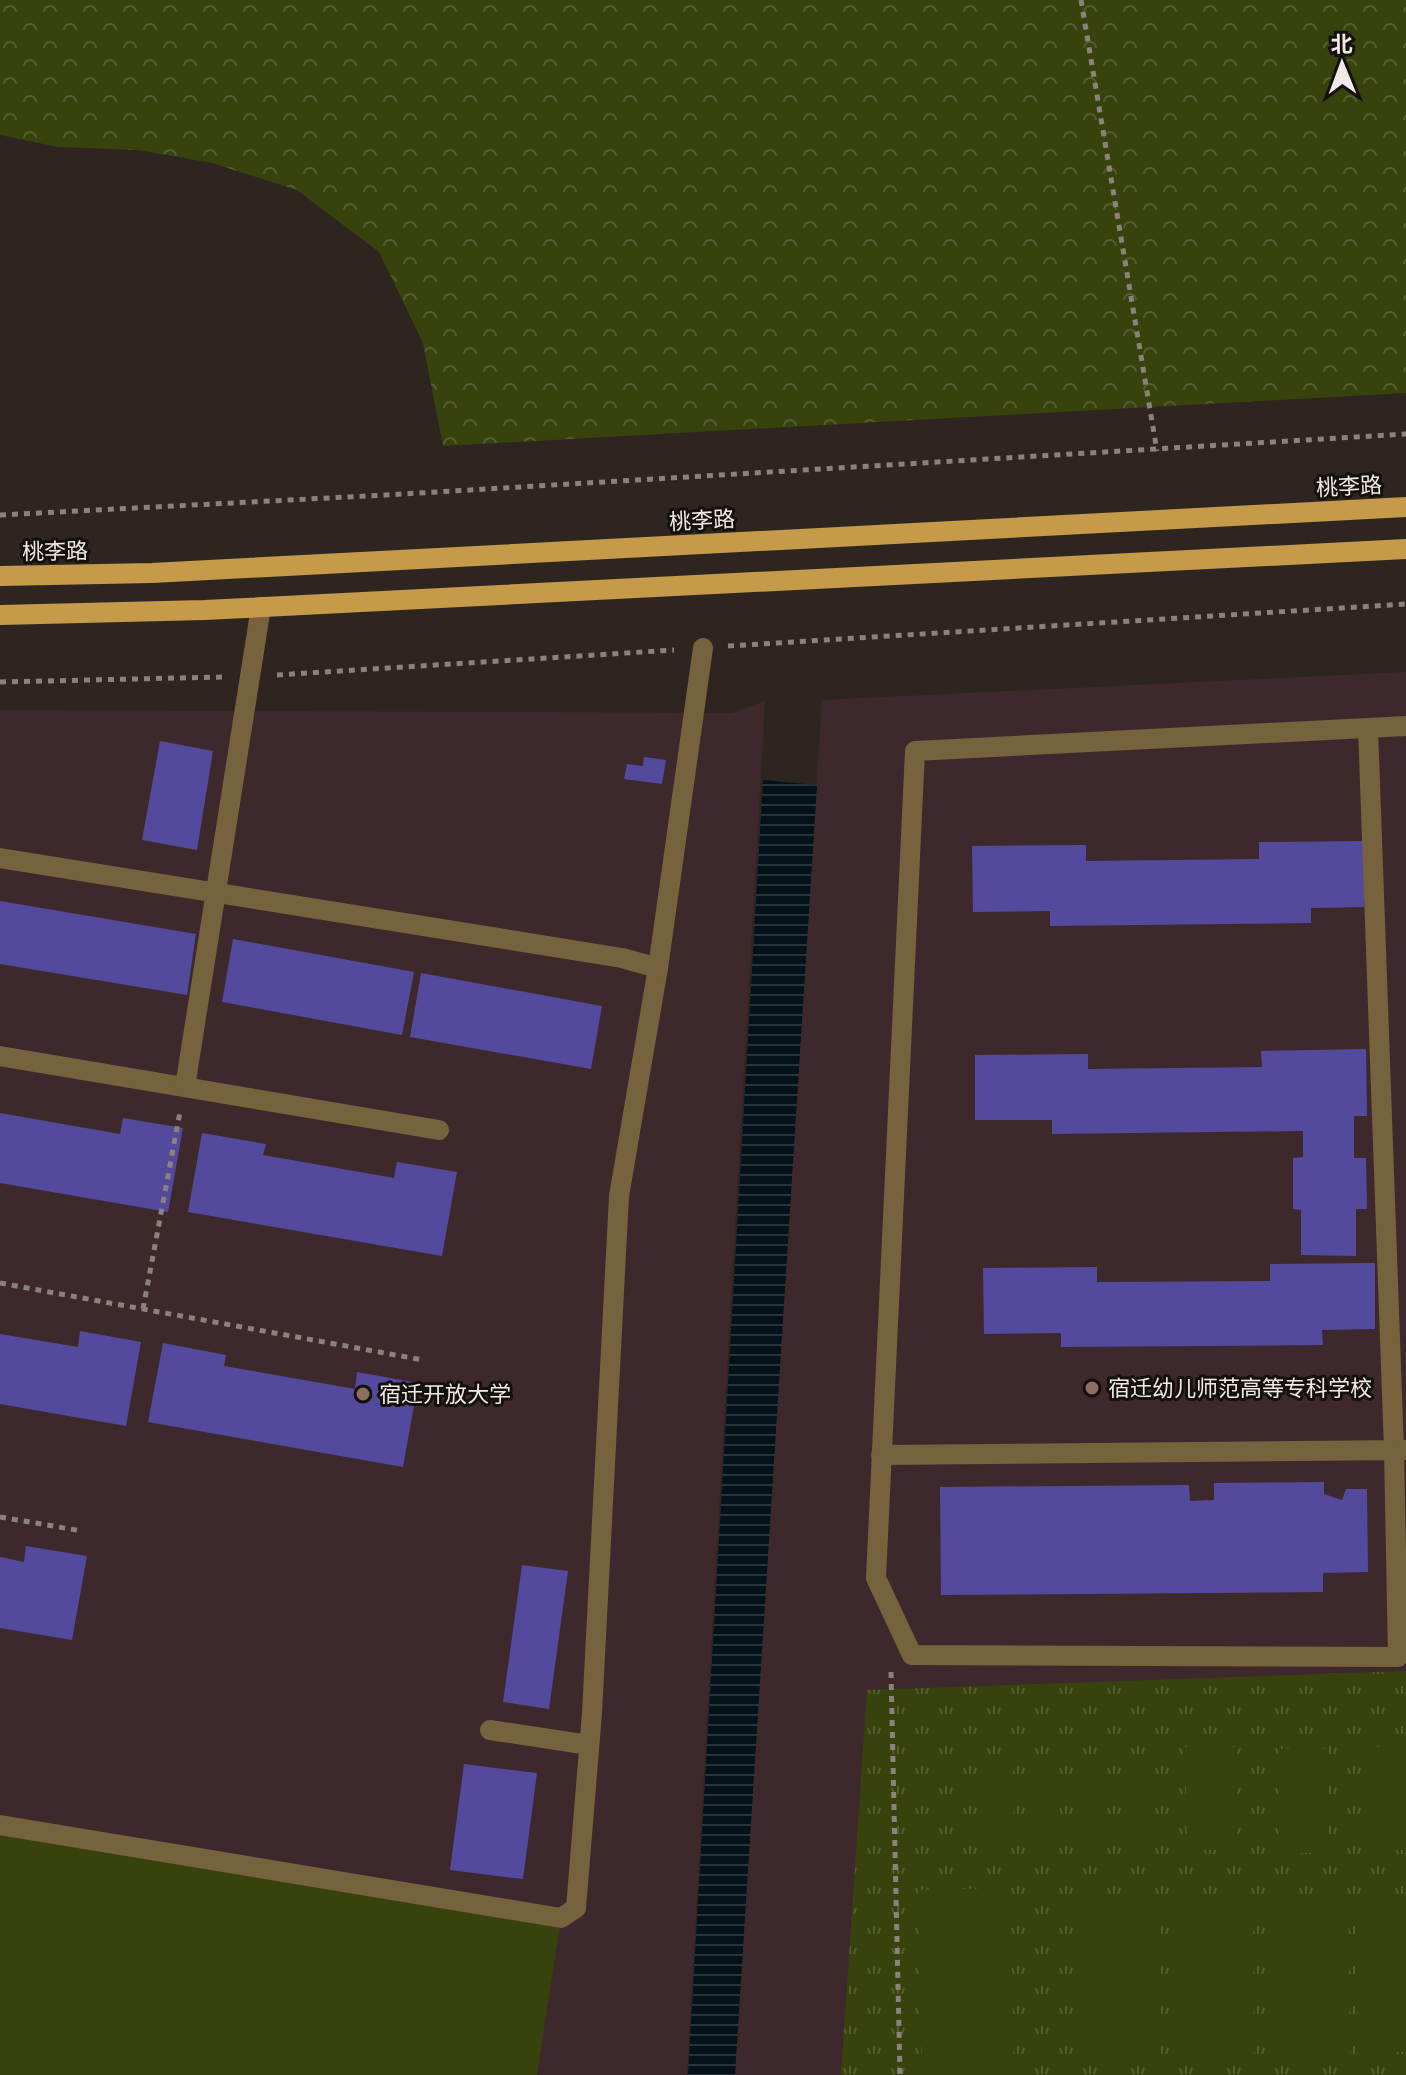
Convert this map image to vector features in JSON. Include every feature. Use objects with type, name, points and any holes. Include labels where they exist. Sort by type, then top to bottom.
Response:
[{"type":"main road","name":"桃李路","points":[[0,576],[152,573],[1406,507]]},
{"type":"main road","points":[[0,615],[261,607],[1406,549]]},
{"type":"lane","points":[[185,1087],[261,607]]},
{"type":"lane","points":[[0,1825],[561,1918],[576,1908],[589,1745],[619,1196],[658,968],[703,648]]},
{"type":"lane","points":[[1368,728],[1400,1450],[1398,1657],[912,1655],[876,1578],[915,751],[1406,726]]},
{"type":"lane","points":[[0,858],[622,958],[658,968]]},
{"type":"lane","points":[[0,1056],[439,1130]]},
{"type":"lane","points":[[881,1455],[1400,1450]]},
{"type":"lane","points":[[490,1730],[589,1745]]},
{"type":"path","points":[[1081,0],[1157,451]]},
{"type":"path","points":[[0,515],[1157,451],[1406,434]]},
{"type":"path","points":[[143,1309],[185,1087]]},
{"type":"path","points":[[0,1283],[423,1360]]},
{"type":"path","points":[[0,1517],[82,1531]]},
{"type":"path","points":[[891,1671],[900,2075]]},
{"type":"shaded area","name":"宿迁幼儿师范高等专科学校","points":[[1406,672],[1406,2075],[734,2075],[822,700]]},
{"type":"shaded area","name":"宿迁开放大学","points":[[765,701],[687,2075],[0,2075],[0,710],[732,713]]},
{"type":"shaded area","points":[[763,780],[817,785],[735,2075],[688,2075]]},
{"type":"green space","points":[[0,0],[1406,0],[1406,393],[443,446],[423,343],[379,252],[297,190],[212,163],[138,150],[58,147],[0,135]]},
{"type":"green space","points":[[1406,1671],[1406,2075],[841,2075],[867,1690]]},
{"type":"green space","points":[[1185,1747],[1235,1747],[1236,1850],[1187,1850]]},
{"type":"green space","points":[[1367,1747],[1406,1747],[1406,1850],[1368,1851]]},
{"type":"green space","points":[[1278,1749],[1328,1749],[1329,1853],[1279,1853]]},
{"type":"green space","points":[[1106,1764],[1107,1840],[1077,1840],[1076,1765]]},
{"type":"green space","points":[[1152,1764],[1153,1839],[1124,1840],[1123,1765]]},
{"type":"green space","points":[[1059,1766],[1060,1842],[1030,1842],[1029,1767]]},
{"type":"green space","points":[[1013,1767],[1014,1843],[985,1843],[983,1768]]},
{"type":"green space","points":[[0,1831],[561,1918],[537,2075],[0,2075]]},
{"type":"green space","points":[[1010,1888],[1014,2075],[922,2075],[918,1890]]},
{"type":"green space","points":[[1356,1897],[1406,1897],[1406,2052],[1358,2053]]},
{"type":"green space","points":[[1253,1898],[1254,2054],[1172,2055],[1170,1900]]},
{"type":"green space","points":[[1348,1899],[1350,2054],[1267,2056],[1265,1900]]},
{"type":"green space","points":[[1160,1900],[1161,2056],[1079,2057],[1076,1901]]},
{"type":"building","points":[[160,741],[213,751],[197,850],[142,840]]},
{"type":"building","points":[[644,757],[666,760],[662,784],[624,779],[627,764],[643,766]]},
{"type":"building","points":[[1364,841],[1364,907],[1311,908],[1311,923],[1050,926],[1050,911],[973,912],[972,846],[1086,845],[1086,861],[1259,859],[1259,842]]},
{"type":"building","points":[[0,901],[196,934],[187,995],[0,964]]},
{"type":"building","points":[[233,939],[414,972],[402,1035],[222,1002]]},
{"type":"building","points":[[421,973],[602,1006],[591,1069],[410,1037]]},
{"type":"building","points":[[1366,1049],[1367,1116],[1354,1116],[1354,1158],[1366,1158],[1367,1209],[1356,1209],[1356,1256],[1301,1255],[1301,1210],[1293,1209],[1293,1158],[1303,1157],[1303,1131],[1052,1134],[1052,1120],[975,1120],[975,1055],[1088,1054],[1088,1069],[1262,1067],[1261,1051]]},
{"type":"building","points":[[0,1113],[120,1134],[123,1118],[183,1128],[168,1212],[0,1183]]},
{"type":"building","points":[[202,1133],[266,1144],[263,1155],[394,1178],[397,1162],[457,1172],[442,1256],[188,1212]]},
{"type":"building","points":[[1375,1263],[1375,1329],[1322,1330],[1323,1345],[1061,1347],[1061,1333],[984,1334],[983,1268],[1097,1267],[1097,1282],[1270,1281],[1270,1264]]},
{"type":"building","points":[[80,1331],[141,1342],[126,1426],[0,1404],[0,1334],[78,1347]]},
{"type":"building","points":[[163,1343],[226,1355],[224,1366],[355,1389],[357,1372],[418,1383],[403,1467],[148,1422]]},
{"type":"building","points":[[1324,1482],[1324,1494],[1342,1500],[1346,1489],[1367,1489],[1368,1572],[1323,1573],[1323,1592],[941,1595],[940,1487],[1189,1485],[1190,1501],[1214,1500],[1214,1483]]},
{"type":"building","points":[[26,1546],[87,1556],[72,1640],[0,1628],[0,1557],[24,1562]]},
{"type":"building","points":[[522,1565],[568,1571],[549,1709],[503,1702]]},
{"type":"building","points":[[464,1764],[537,1773],[523,1879],[450,1870]]},
{"type":"place","name":"宿迁幼儿师范高等专科学校","points":[[1092,1388]]},
{"type":"place","name":"宿迁开放大学","points":[[363,1394]]}]
